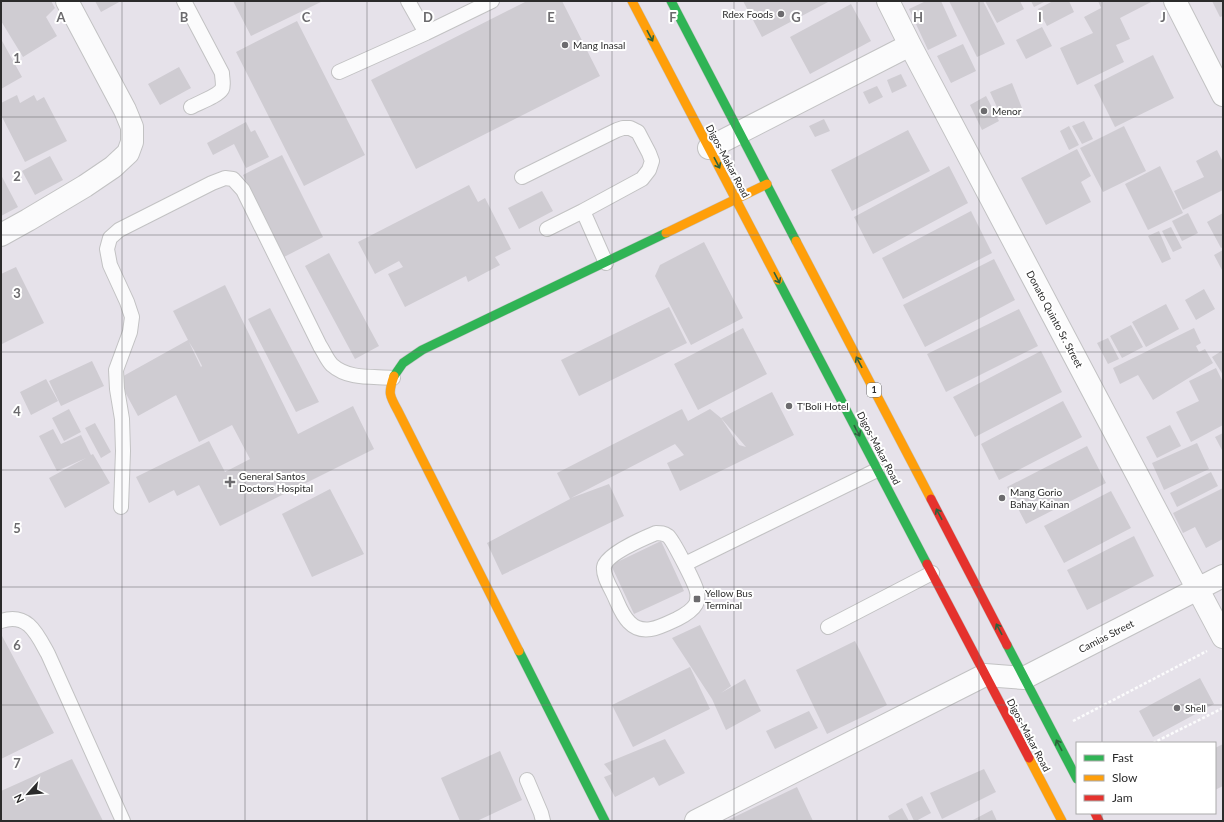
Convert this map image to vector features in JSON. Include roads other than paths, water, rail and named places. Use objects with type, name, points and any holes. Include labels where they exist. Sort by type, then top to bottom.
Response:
[{"type":"main road","name":"Digos-Makar Road","points":[[632,1],[1062,821]]},
{"type":"main road","name":"1","points":[[671,1],[1076,777]]},
{"type":"main road","points":[[605,821],[391,399],[390,390],[399,366],[409,357],[767,184]]},
{"type":"street","points":[[1,235],[85,186],[113,167],[128,153],[132,142],[132,127],[130,121],[67,1]]},
{"type":"street","name":"Donato Quinto Sr. Street","points":[[888,1],[1197,589],[1216,643]]},
{"type":"street","points":[[1175,1],[1223,96]]},
{"type":"street","points":[[709,148],[910,45]]},
{"type":"street","name":"Camias Street","points":[[1024,678],[1223,576]]},
{"type":"street","points":[[696,821],[985,675],[1024,678]]},
{"type":"lane","points":[[184,1],[222,73],[223,82],[222,89],[218,94],[191,107]]},
{"type":"lane","points":[[408,1],[426,33]]},
{"type":"lane","points":[[339,72],[426,33],[492,1]]},
{"type":"lane","points":[[522,177],[617,130],[624,128],[630,128],[638,132],[649,153],[652,161],[649,170],[642,179],[547,229]]},
{"type":"lane","points":[[121,507],[123,451],[122,419],[117,389],[116,370],[130,332],[132,317],[110,265],[107,249],[110,238],[119,230],[212,183],[225,178],[233,179],[242,190],[320,346],[332,364],[345,374],[354,376],[394,378]]},
{"type":"lane","points":[[582,211],[606,263]]},
{"type":"lane","points":[[685,564],[877,470]]},
{"type":"lane","points":[[656,533],[662,533],[668,536],[685,564],[697,592],[696,604],[683,616],[660,627],[650,629],[639,628],[631,624],[624,616],[606,578],[604,568],[607,560],[616,553],[656,533]]},
{"type":"lane","points":[[828,627],[932,574]]},
{"type":"lane","points":[[1,621],[8,619],[23,621],[35,630],[48,654],[123,821]]},
{"type":"lane","points":[[527,780],[543,821]]},
{"type":"place","name":"Rdex Foods","points":[[781,14]]},
{"type":"place","name":"Mang Inasal","points":[[565,45]]},
{"type":"place","name":"Menor","points":[[984,111]]},
{"type":"place","name":"T'Boli Hotel","points":[[789,406]]},
{"type":"place","name":"General Santos Doctors Hospital","points":[[230,482]]},
{"type":"place","name":"Mang Gorio Bahay Kainan","points":[[1002,498]]},
{"type":"place","name":"Yellow Bus Terminal","points":[[697,599]]},
{"type":"place","name":"Shell","points":[[1177,708]]}]
